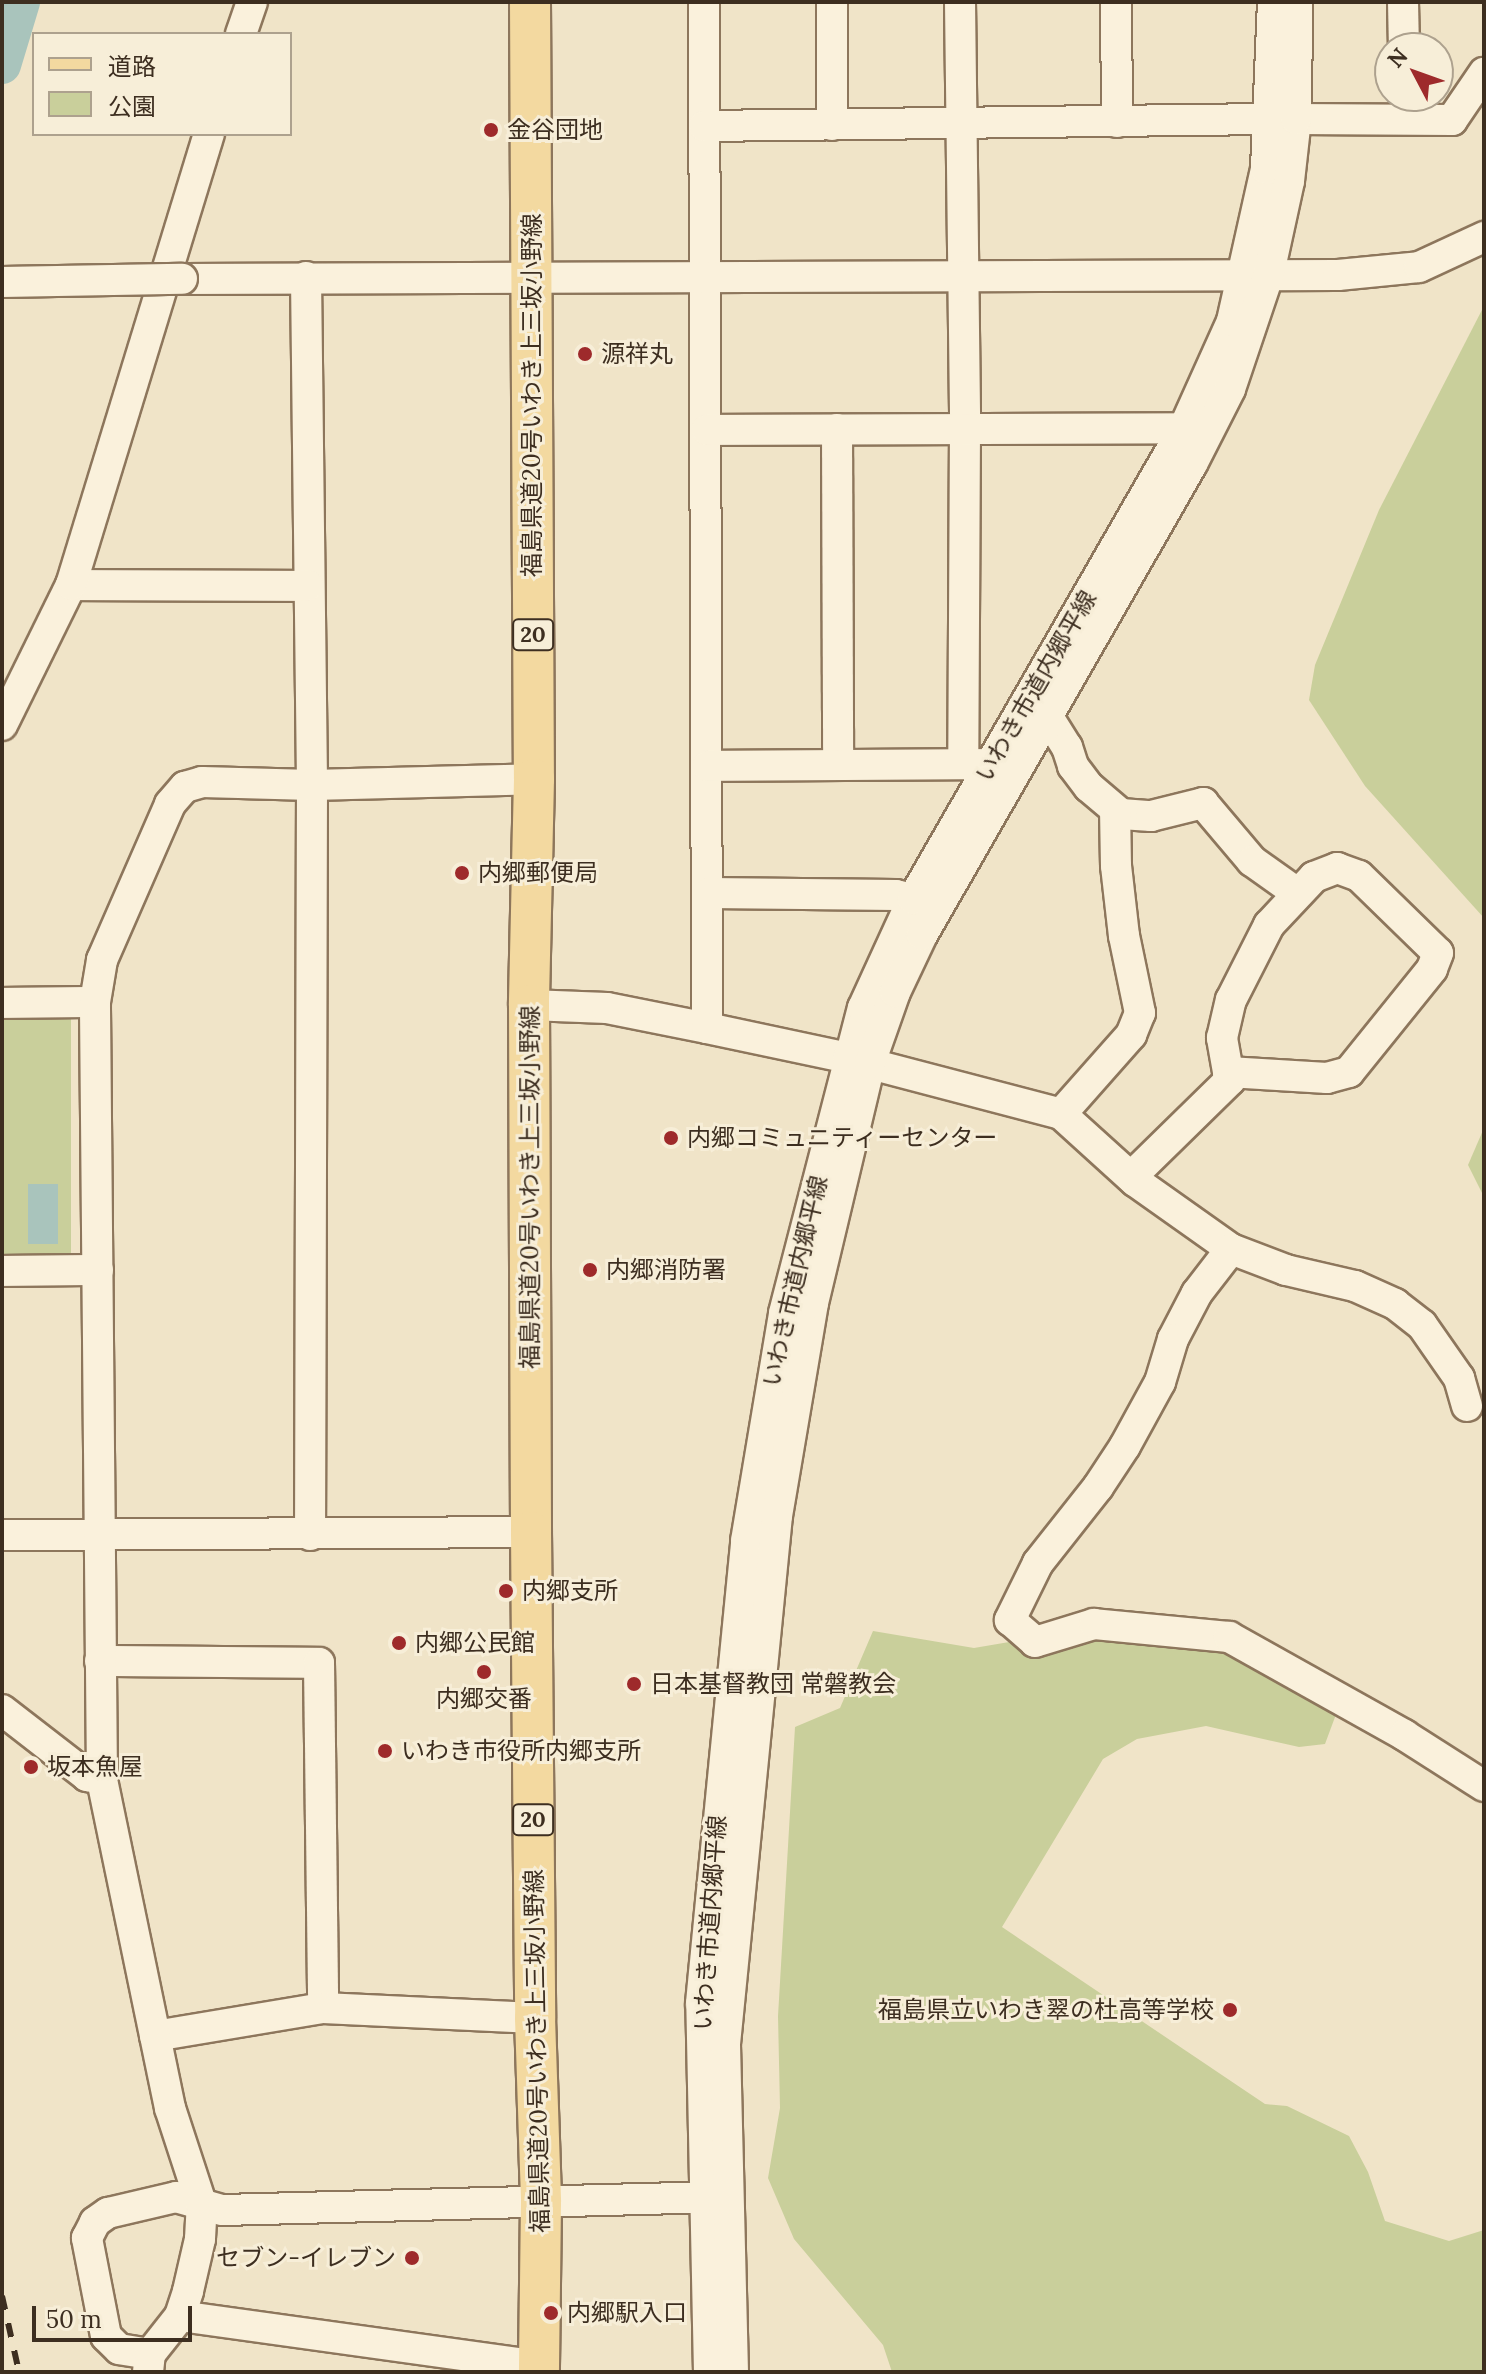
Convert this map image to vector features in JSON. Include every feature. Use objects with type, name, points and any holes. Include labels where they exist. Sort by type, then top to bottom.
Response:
[{"type":"main road","name":"福島県道20号いわき上三坂小野線","points":[[530,2],[534,779],[529,1005],[531,1532],[535,2018],[541,2202],[539,2369]]},
{"type":"street","points":[[242,32],[252,2]]},
{"type":"street","points":[[704,2],[707,1028]]},
{"type":"street","points":[[832,2],[832,125]]},
{"type":"street","points":[[708,766],[990,766],[965,429],[960,2]]},
{"type":"street","points":[[1116,2],[1117,122]]},
{"type":"street","name":"いわき市道内郷平線","points":[[1273,2],[1283,119]]},
{"type":"street","name":"いわき市道内郷平線","points":[[859,1060],[922,935],[990,766],[1048,717],[1192,464],[1230,389],[1257,274],[1266,169],[1283,119],[1297,2]]},
{"type":"street","points":[[1403,2],[1404,32]]},
{"type":"street","points":[[1420,112],[1452,120],[1484,73]]},
{"type":"street","points":[[704,126],[1283,119],[1374,111]]},
{"type":"street","points":[[2,725],[71,585],[208,136]]},
{"type":"street","points":[[2,282],[306,277],[1338,275],[1419,267],[1484,237]]},
{"type":"street","name":"いわき市道内郷平線","points":[[709,2372],[715,2197],[725,2044],[777,1516],[859,1060],[863,1008],[913,899],[1184,428],[1232,321],[1257,274]]},
{"type":"street","points":[[306,277],[312,785],[310,1535]]},
{"type":"street","points":[[707,430],[1184,428]]},
{"type":"street","points":[[837,429],[838,765]]},
{"type":"street","points":[[71,585],[308,586]]},
{"type":"street","points":[[1048,717],[1067,747],[1073,766],[1089,787],[1115,810],[1126,816],[1142,817],[1203,803],[1252,861],[1297,893]]},
{"type":"street","points":[[534,779],[312,785],[202,782],[185,787],[170,804],[102,960],[95,1002],[102,1779],[170,2108],[202,2206],[200,2239],[180,2316],[149,2363],[119,2349],[106,2336],[87,2238],[95,2222],[108,2213],[176,2197],[202,2206],[222,2210],[715,2197]]},
{"type":"street","points":[[1061,1114],[1131,1035],[1140,1013],[1124,936],[1116,866],[1115,810]]},
{"type":"street","points":[[1131,1177],[1230,1080],[1228,1072],[1222,1038],[1231,1000],[1262,935],[1280,909],[1297,893],[1326,872],[1337,868],[1349,870],[1438,953],[1435,964],[1349,1072],[1327,1078],[1228,1072]]},
{"type":"street","points":[[709,893],[896,895],[913,899]]},
{"type":"street","points":[[2,1003],[95,1002]]},
{"type":"street","points":[[529,1005],[607,1008],[707,1028],[859,1060],[1061,1114],[1131,1177],[1231,1249],[1286,1270],[1355,1286],[1395,1304],[1422,1325],[1459,1378],[1467,1406]]},
{"type":"street","points":[[1231,1249],[1191,1304],[1173,1339],[1160,1382],[1125,1446],[1098,1487],[1038,1563],[1010,1620],[1035,1642],[1094,1624],[1229,1637],[1404,1735],[1484,1786]]},
{"type":"street","points":[[2,1271],[98,1270]]},
{"type":"street","points":[[2,1535],[531,1532]]},
{"type":"street","points":[[100,1661],[319,1663],[323,2008]]},
{"type":"street","points":[[2,1710],[87,1776],[102,1779]]},
{"type":"street","points":[[155,2036],[323,2008],[535,2018]]},
{"type":"street","name":"いわき市道内郷平線","points":[[715,2197],[733,2372]]},
{"type":"street","points":[[180,2316],[539,2369]]},
{"type":"green space","points":[[1484,306],[1484,918],[1365,786],[1309,700],[1315,665],[1379,510]]},
{"type":"green space","points":[[2,1003],[71,1003],[71,1271],[2,1271]]},
{"type":"green space","points":[[1484,1128],[1484,1197],[1468,1165]]},
{"type":"green space","points":[[1084,1629],[1211,1639],[1338,1709],[1325,1744],[1299,1747],[1206,1726],[1137,1739],[1103,1759],[1002,1927],[1265,2104],[1287,2106],[1349,2136],[1368,2172],[1385,2221],[1449,2241],[1484,2230],[1484,2372],[892,2372],[883,2345],[794,2239],[768,2178],[780,2108],[778,2016],[795,1727],[840,1708],[873,1631],[974,1648]]},
{"type":"water","points":[[28,1184],[58,1184],[58,1244],[28,1244]]},
{"type":"waterway","points":[[2,65],[21,2]]},
{"type":"railway","points":[[2,2296],[19,2372]]},
{"type":"place","name":"金谷団地","points":[[491,130]]},
{"type":"place","name":"源祥丸","points":[[585,354]]},
{"type":"place","name":"内郷郵便局","points":[[462,873]]},
{"type":"place","name":"内郷コミュニティーセンター","points":[[671,1138]]},
{"type":"place","name":"内郷消防署","points":[[590,1270]]},
{"type":"place","name":"内郷支所","points":[[506,1591]]},
{"type":"place","name":"内郷公民館","points":[[399,1643]]},
{"type":"place","name":"内郷交番","points":[[484,1672]]},
{"type":"place","name":"日本基督教団 常磐教会","points":[[634,1684]]},
{"type":"place","name":"いわき市役所内郷支所","points":[[385,1751]]},
{"type":"place","name":"坂本魚屋","points":[[31,1767]]},
{"type":"place","name":"福島県立いわき翠の杜高等学校","points":[[1230,2010]]},
{"type":"place","name":"セブン-イレブン","points":[[412,2258]]},
{"type":"place","name":"内郷駅入口","points":[[551,2313]]}]
